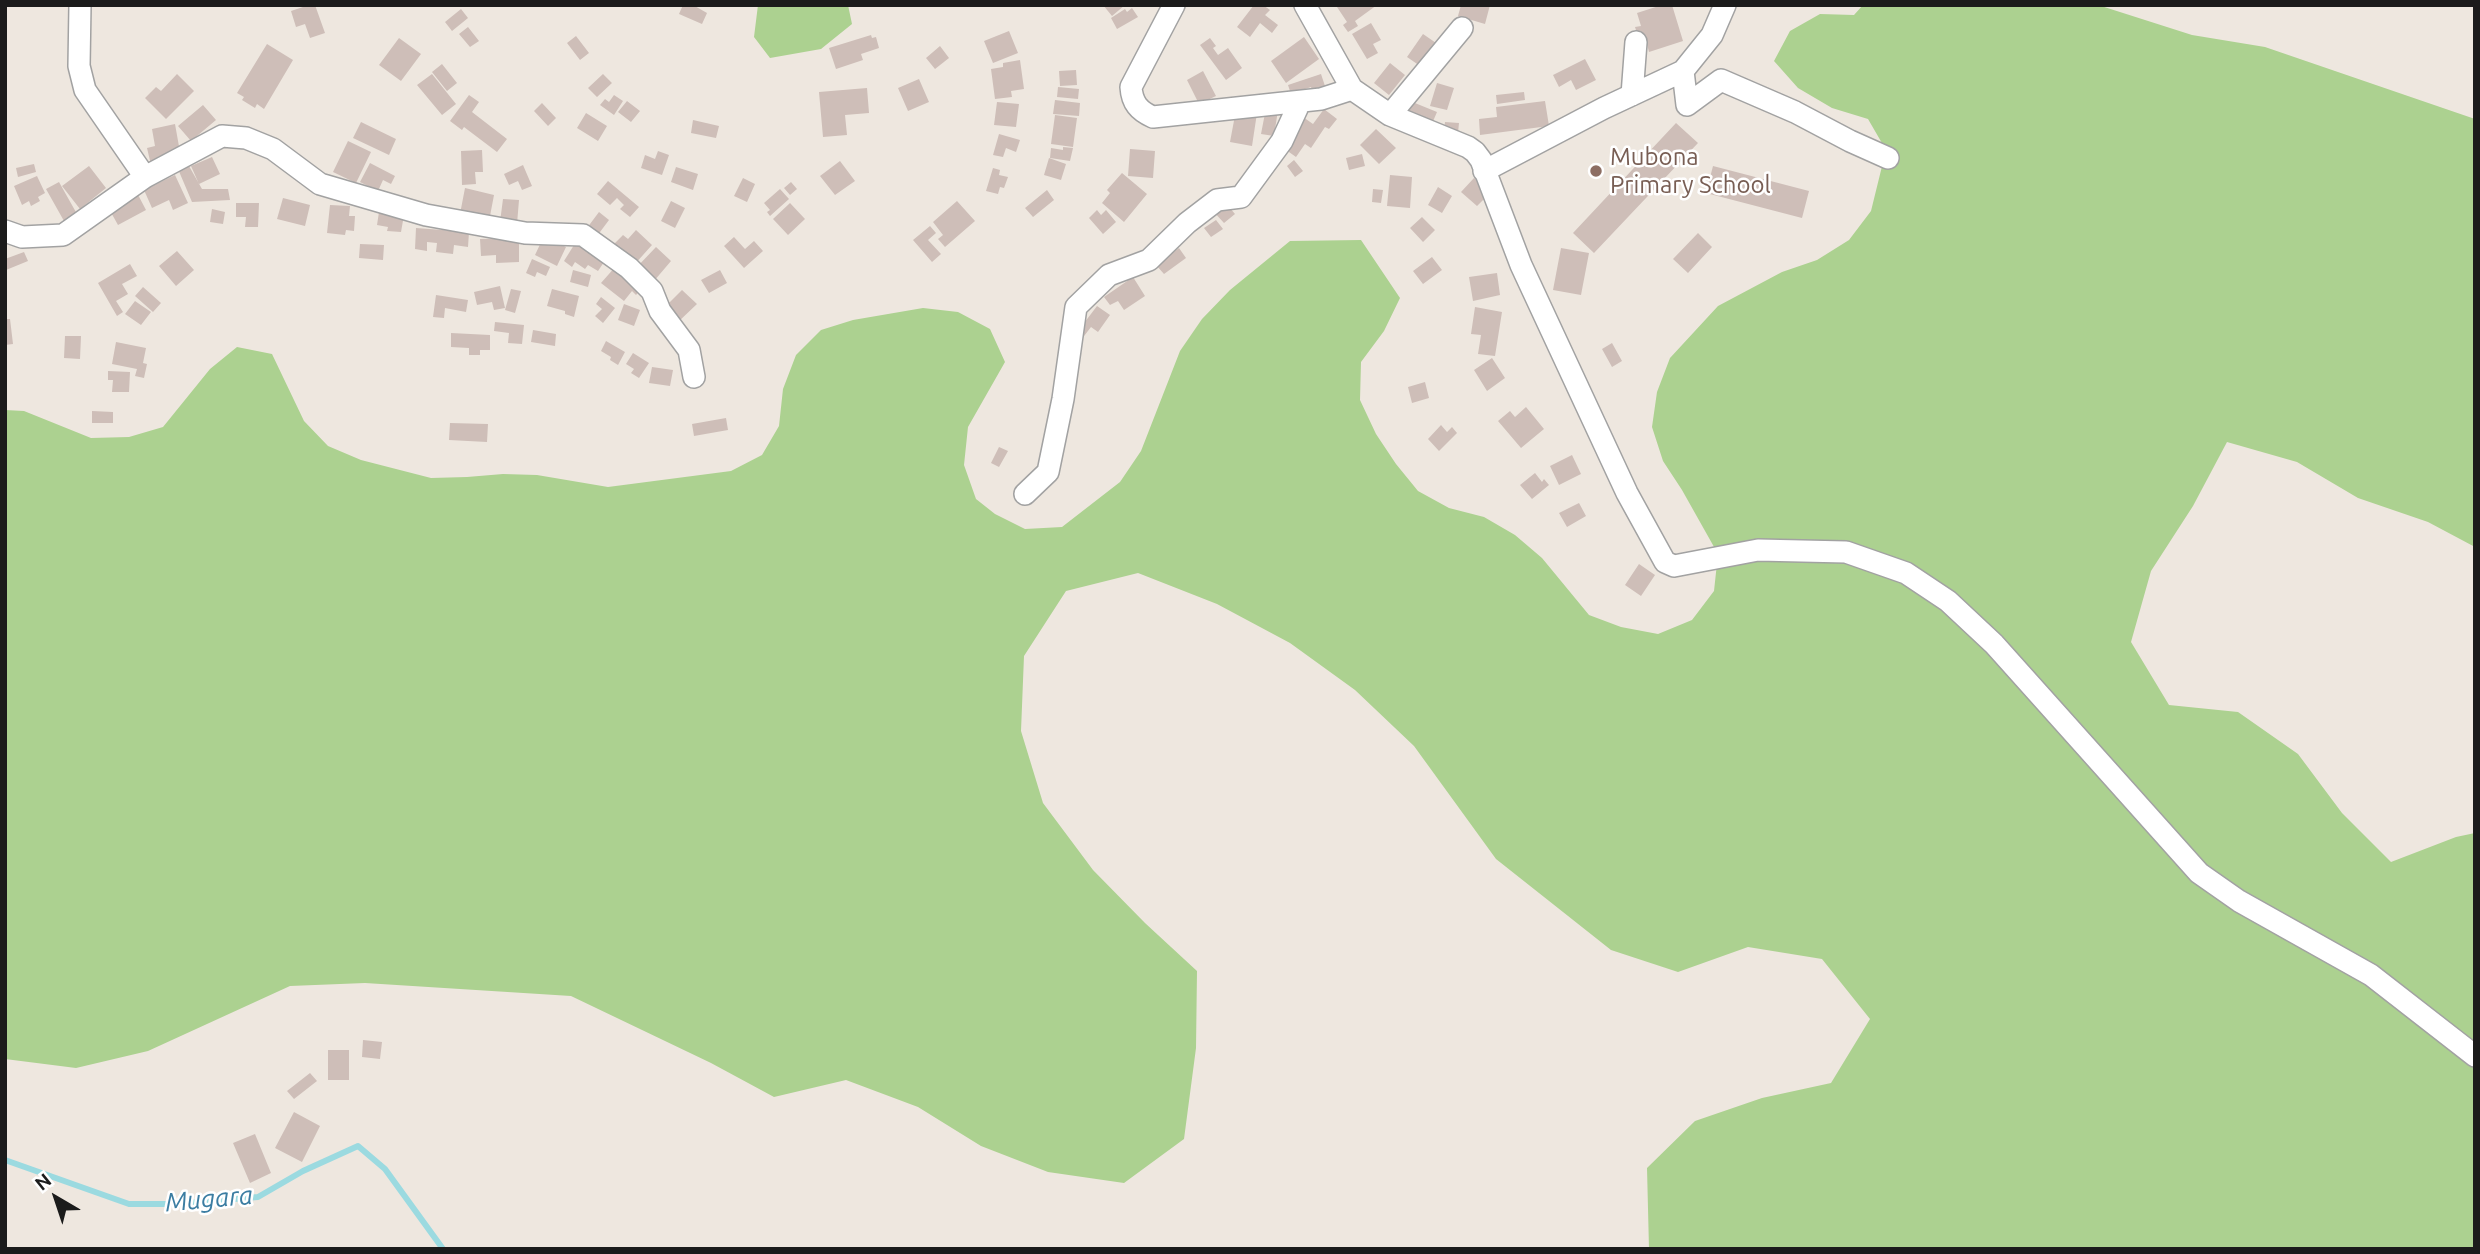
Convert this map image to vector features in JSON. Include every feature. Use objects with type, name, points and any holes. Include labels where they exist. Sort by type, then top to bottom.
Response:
[{"type":"street","points":[[80,5],[79,66],[85,90],[145,177]]},
{"type":"street","points":[[1174,5],[1131,87],[1133,100],[1144,113],[1153,117],[1300,102],[1321,99],[1352,89]]},
{"type":"street","points":[[1305,5],[1352,89],[1390,115],[1468,147],[1481,160],[1533,290],[1636,511],[1665,562],[1674,566],[1758,550],[1846,552],[1906,573],[1948,601],[1994,644],[2199,873],[2239,901],[2371,975],[2475,1056]]},
{"type":"street","points":[[1484,171],[1683,71],[1712,35],[1725,5]]},
{"type":"street","points":[[1390,115],[1462,28]]},
{"type":"street","points":[[1632,95],[1636,42]]},
{"type":"street","points":[[1683,71],[1687,105],[1721,80],[1795,112],[1888,158]]},
{"type":"street","points":[[1025,494],[1048,472],[1063,399],[1076,307],[1109,275],[1149,260],[1187,223],[1217,200],[1241,197],[1282,141],[1300,102]]},
{"type":"street","points":[[5,231],[22,237],[63,235],[145,177],[222,136],[246,138],[273,149],[320,184],[426,215],[525,233],[583,235],[629,268],[652,291],[660,311],[689,350],[694,377]]},
{"type":"green space","points":[[758,5],[848,5],[852,24],[821,49],[770,58],[754,37]]},
{"type":"green space","points":[[1863,5],[2098,5],[2192,35],[2265,47],[2475,119],[2475,547],[2428,522],[2358,498],[2297,462],[2227,442],[2193,506],[2151,571],[2131,642],[2169,705],[2238,712],[2298,754],[2342,813],[2391,862],[2456,837],[2475,833],[2475,1249],[1649,1249],[1647,1168],[1695,1121],[1762,1098],[1831,1083],[1870,1019],[1822,959],[1748,947],[1678,972],[1611,950],[1496,859],[1414,746],[1355,690],[1290,643],[1217,604],[1138,573],[1066,591],[1024,656],[1021,731],[1043,803],[1093,870],[1197,971],[1196,1048],[1184,1139],[1124,1183],[1048,1172],[981,1146],[918,1107],[846,1080],[774,1097],[711,1063],[571,996],[365,983],[290,986],[148,1051],[76,1068],[5,1059],[5,410],[24,411],[91,438],[129,437],[163,427],[210,369],[237,347],[272,354],[304,421],[328,446],[361,460],[431,478],[537,475],[608,487],[731,471],[762,455],[779,426],[783,389],[796,355],[821,330],[853,320],[923,308],[958,312],[990,329],[1005,362],[968,427],[964,465],[976,499],[995,514],[1025,529],[1062,527],[1120,482],[1141,451],[1180,351],[1202,319],[1230,290],[1290,241],[1361,240],[1400,298],[1384,331],[1361,362],[1360,400],[1376,434],[1396,464],[1418,491],[1449,508],[1484,517],[1515,535],[1542,558],[1589,615],[1621,627],[1658,634],[1692,620],[1714,591],[1718,554],[1663,461],[1652,427],[1657,392],[1670,358],[1718,306],[1782,272],[1817,260],[1849,240],[1871,211],[1886,150],[1868,119],[1832,108],[1798,88],[1774,61],[1790,31],[1820,14],[1854,15]]},
{"type":"building","points":[[315,5],[325,33],[310,38],[305,24],[296,27],[291,11]]},
{"type":"building","points":[[683,5],[693,5],[707,13],[702,24],[679,14]]},
{"type":"building","points":[[1103,5],[1125,5],[1112,16]]},
{"type":"building","points":[[1254,5],[1263,5],[1270,10],[1265,15],[1278,25],[1272,33],[1260,23],[1250,37],[1237,27]]},
{"type":"building","points":[[1377,5],[1355,21],[1358,26],[1348,32],[1343,25],[1347,22],[1337,7]]},
{"type":"building","points":[[1461,5],[1490,5],[1485,24],[1458,16]]},
{"type":"building","points":[[1662,5],[1672,5],[1683,41],[1649,52],[1647,44],[1641,46],[1635,27],[1641,26],[1637,13]]},
{"type":"building","points":[[1132,8],[1138,17],[1117,29],[1111,18],[1125,9],[1127,12]]},
{"type":"building","points":[[461,9],[468,18],[452,31],[445,22]]},
{"type":"building","points":[[1371,23],[1381,40],[1373,44],[1378,53],[1367,59],[1352,34]]},
{"type":"building","points":[[468,27],[479,41],[470,47],[459,34]]},
{"type":"building","points":[[1009,31],[1018,53],[993,63],[984,41]]},
{"type":"building","points":[[1423,34],[1439,45],[1423,68],[1407,57]]},
{"type":"building","points":[[871,35],[872,38],[876,37],[879,48],[861,54],[863,60],[836,69],[829,48]]},
{"type":"building","points":[[576,36],[589,53],[580,60],[567,43]]},
{"type":"building","points":[[1304,37],[1319,59],[1286,83],[1271,61]]},
{"type":"building","points":[[399,38],[421,54],[401,81],[379,65]]},
{"type":"building","points":[[1210,38],[1218,55],[1228,48],[1242,68],[1226,80],[1200,45]]},
{"type":"building","points":[[267,44],[293,60],[264,109],[257,104],[255,108],[242,100],[244,97],[237,93]]},
{"type":"building","points":[[940,46],[949,58],[935,69],[926,58]]},
{"type":"building","points":[[1585,59],[1596,80],[1576,90],[1571,80],[1559,87],[1553,75]]},
{"type":"building","points":[[1020,60],[1024,89],[1011,91],[1012,97],[995,99],[991,69],[1003,67],[1003,63]]},
{"type":"building","points":[[1390,63],[1405,75],[1389,95],[1374,83]]},
{"type":"building","points":[[442,64],[457,83],[447,91],[432,72]]},
{"type":"building","points":[[1076,70],[1077,85],[1060,86],[1059,71]]},
{"type":"building","points":[[1203,71],[1216,96],[1199,104],[1187,80]]},
{"type":"building","points":[[177,74],[194,91],[166,119],[145,98],[156,87],[161,91]]},
{"type":"building","points":[[432,74],[456,104],[442,115],[417,85]]},
{"type":"building","points":[[603,74],[612,83],[597,97],[588,88]]},
{"type":"building","points":[[1321,74],[1326,89],[1313,93],[1311,87],[1291,94],[1288,85]]},
{"type":"building","points":[[919,79],[929,102],[908,111],[898,88]]},
{"type":"building","points":[[1437,83],[1454,88],[1447,110],[1430,106]]},
{"type":"building","points":[[1058,87],[1079,89],[1078,99],[1057,97]]},
{"type":"building","points":[[867,88],[869,113],[845,115],[847,135],[823,137],[819,92]]},
{"type":"building","points":[[1524,92],[1525,100],[1497,104],[1496,95]]},
{"type":"building","points":[[469,95],[479,102],[472,112],[507,139],[497,152],[464,127],[462,130],[450,121]]},
{"type":"building","points":[[614,95],[623,101],[614,115],[600,105],[605,99],[609,102]]},
{"type":"building","points":[[1055,100],[1080,103],[1079,116],[1053,114]]},
{"type":"building","points":[[627,101],[640,111],[631,122],[618,112]]},
{"type":"building","points":[[1410,101],[1437,112],[1431,126],[1404,115]]},
{"type":"building","points":[[1545,101],[1549,126],[1480,135],[1479,119],[1497,117],[1496,107]]},
{"type":"building","points":[[997,102],[1019,104],[1016,127],[994,125]]},
{"type":"building","points":[[542,103],[556,118],[548,126],[534,111]]},
{"type":"building","points":[[203,105],[216,120],[191,141],[178,126]]},
{"type":"building","points":[[1266,108],[1278,110],[1274,136],[1261,134]]},
{"type":"building","points":[[1324,109],[1337,119],[1329,129],[1325,127],[1311,148],[1305,144],[1296,157],[1282,147],[1303,117],[1313,124]]},
{"type":"building","points":[[1236,110],[1257,113],[1252,146],[1230,142]]},
{"type":"building","points":[[586,113],[607,126],[598,141],[577,128]]},
{"type":"building","points":[[1055,115],[1077,118],[1073,147],[1051,144]]},
{"type":"building","points":[[693,120],[719,126],[716,138],[691,133]]},
{"type":"building","points":[[361,122],[396,139],[389,155],[353,138]]},
{"type":"building","points":[[1445,122],[1459,123],[1458,133],[1444,131]]},
{"type":"building","points":[[1676,123],[1698,143],[1594,253],[1573,233]]},
{"type":"building","points":[[175,124],[180,152],[158,157],[159,163],[151,165],[147,148],[155,146],[152,129]]},
{"type":"building","points":[[1376,129],[1396,148],[1379,164],[1360,145]]},
{"type":"building","points":[[999,134],[1020,140],[1016,152],[1006,148],[1003,157],[993,155]]},
{"type":"building","points":[[348,141],[371,152],[356,183],[333,172]]},
{"type":"building","points":[[1063,147],[1073,148],[1070,161],[1050,158],[1051,148],[1063,150]]},
{"type":"building","points":[[1130,149],[1155,151],[1153,178],[1128,176]]},
{"type":"building","points":[[482,150],[483,172],[475,172],[476,184],[462,185],[461,151]]},
{"type":"building","points":[[658,151],[669,155],[662,175],[641,168],[645,155],[655,159]]},
{"type":"building","points":[[1362,154],[1365,166],[1349,170],[1346,158]]},
{"type":"building","points":[[212,157],[220,174],[199,184],[191,166]]},
{"type":"building","points":[[1049,158],[1066,164],[1061,180],[1044,175]]},
{"type":"building","points":[[1294,160],[1303,171],[1295,177],[1287,166]]},
{"type":"building","points":[[840,161],[855,181],[835,195],[820,176]]},
{"type":"building","points":[[370,163],[395,176],[391,184],[383,180],[378,191],[360,182]]},
{"type":"building","points":[[34,164],[36,172],[18,177],[16,168]]},
{"type":"building","points":[[523,165],[532,186],[522,190],[518,181],[509,185],[504,174]]},
{"type":"building","points":[[89,166],[106,188],[80,209],[62,186]]},
{"type":"building","points":[[189,166],[202,189],[228,189],[230,200],[192,202],[178,169]]},
{"type":"building","points":[[1713,166],[1809,191],[1802,218],[1706,193]]},
{"type":"building","points":[[676,167],[698,174],[693,190],[671,182]]},
{"type":"building","points":[[993,168],[1000,170],[999,175],[1008,177],[1004,188],[1000,187],[998,194],[986,191]]},
{"type":"building","points":[[1122,173],[1147,194],[1124,222],[1102,203],[1110,193],[1107,190]]},
{"type":"building","points":[[175,175],[188,203],[173,210],[169,200],[152,208],[144,190]]},
{"type":"building","points":[[1390,175],[1412,177],[1410,208],[1387,206]]},
{"type":"building","points":[[37,176],[45,193],[38,197],[40,201],[31,206],[29,201],[22,205],[14,186]]},
{"type":"building","points":[[743,178],[755,184],[747,202],[734,196]]},
{"type":"building","points":[[1474,178],[1490,193],[1477,206],[1461,192]]},
{"type":"building","points":[[608,181],[639,207],[630,217],[620,209],[624,205],[617,198],[610,205],[597,194]]},
{"type":"building","points":[[59,182],[77,214],[64,221],[46,189]]},
{"type":"building","points":[[791,182],[797,189],[790,195],[784,188]]},
{"type":"building","points":[[1438,187],[1452,196],[1442,213],[1428,205]]},
{"type":"building","points":[[465,188],[494,195],[490,216],[478,213],[477,217],[460,214]]},
{"type":"building","points":[[780,189],[789,199],[770,216],[767,212],[770,210],[764,203]]},
{"type":"building","points":[[1373,189],[1383,190],[1381,203],[1372,202]]},
{"type":"building","points":[[1047,190],[1054,200],[1033,217],[1025,208]]},
{"type":"building","points":[[136,191],[146,210],[118,225],[108,207]]},
{"type":"building","points":[[283,198],[310,205],[305,226],[277,219]]},
{"type":"building","points":[[503,199],[519,200],[517,224],[500,222]]},
{"type":"building","points":[[1223,200],[1235,214],[1224,223],[1212,210]]},
{"type":"building","points":[[671,201],[685,208],[675,228],[661,221]]},
{"type":"building","points":[[957,201],[975,221],[945,247],[938,239],[943,235],[933,222]]},
{"type":"building","points":[[236,203],[259,203],[258,227],[245,227],[246,217],[236,217]]},
{"type":"building","points":[[790,203],[805,219],[788,235],[773,219]]},
{"type":"building","points":[[330,205],[350,206],[349,216],[355,216],[354,231],[346,230],[345,235],[327,233]]},
{"type":"building","points":[[212,209],[225,212],[223,224],[210,222]]},
{"type":"building","points":[[1097,210],[1101,215],[1106,210],[1116,222],[1103,234],[1089,218]]},
{"type":"building","points":[[379,212],[404,215],[401,232],[387,231],[388,227],[377,225]]},
{"type":"building","points":[[599,212],[609,220],[597,236],[587,228]]},
{"type":"building","points":[[1422,217],[1435,230],[1423,242],[1410,228]]},
{"type":"building","points":[[1216,220],[1223,229],[1211,237],[1204,228]]},
{"type":"building","points":[[930,226],[936,233],[928,240],[941,254],[932,262],[913,240]]},
{"type":"building","points":[[416,228],[469,232],[468,247],[454,245],[453,254],[436,252],[437,243],[427,242],[427,251],[415,249]]},
{"type":"building","points":[[636,230],[652,245],[634,265],[614,244],[623,235],[628,239]]},
{"type":"building","points":[[1698,233],[1712,247],[1688,273],[1673,259]]},
{"type":"building","points":[[544,236],[566,247],[557,266],[535,255]]},
{"type":"building","points":[[579,237],[608,256],[598,271],[588,265],[585,269],[575,262],[572,267],[564,261]]},
{"type":"building","points":[[734,237],[745,249],[754,241],[763,251],[744,268],[724,246]]},
{"type":"building","points":[[519,238],[519,262],[496,263],[496,255],[481,256],[480,239]]},
{"type":"building","points":[[360,244],[384,245],[383,260],[359,258]]},
{"type":"building","points":[[656,247],[671,261],[654,281],[636,268]]},
{"type":"building","points":[[1179,248],[1186,258],[1164,274],[1156,265]]},
{"type":"building","points":[[1561,248],[1589,253],[1581,295],[1553,290]]},
{"type":"building","points":[[177,251],[194,270],[176,286],[159,266]]},
{"type":"building","points":[[24,252],[28,261],[6,270],[5,259]]},
{"type":"building","points":[[1432,257],[1442,270],[1423,284],[1413,271]]},
{"type":"building","points":[[532,259],[550,267],[546,276],[537,272],[535,277],[526,273]]},
{"type":"building","points":[[130,264],[137,276],[122,284],[128,294],[116,301],[123,312],[117,316],[98,283]]},
{"type":"building","points":[[616,266],[643,287],[636,295],[632,291],[624,301],[601,283]]},
{"type":"building","points":[[573,270],[591,275],[588,287],[570,282]]},
{"type":"building","points":[[720,270],[727,283],[709,293],[701,280]]},
{"type":"building","points":[[1497,273],[1500,295],[1473,301],[1469,277]]},
{"type":"building","points":[[1133,277],[1145,296],[1124,310],[1118,301],[1110,305],[1104,297]]},
{"type":"building","points":[[500,286],[505,308],[494,310],[492,302],[477,305],[474,292]]},
{"type":"building","points":[[143,287],[161,303],[153,312],[135,296]]},
{"type":"building","points":[[511,289],[521,291],[515,313],[505,310]]},
{"type":"building","points":[[552,289],[579,296],[574,317],[565,314],[565,311],[547,306]]},
{"type":"building","points":[[682,290],[697,304],[677,323],[663,309]]},
{"type":"building","points":[[436,295],[468,300],[466,312],[445,308],[444,318],[433,317]]},
{"type":"building","points":[[601,297],[615,308],[603,323],[595,316],[602,309],[596,304]]},
{"type":"building","points":[[135,301],[151,312],[141,325],[125,314]]},
{"type":"building","points":[[624,304],[640,310],[634,326],[618,320]]},
{"type":"building","points":[[1097,306],[1110,315],[1098,332],[1091,327],[1081,340],[1075,335]]},
{"type":"building","points":[[1475,307],[1502,312],[1495,356],[1478,354],[1481,335],[1471,334]]},
{"type":"building","points":[[5,319],[10,319],[13,344],[5,345]]},
{"type":"building","points":[[495,322],[524,325],[522,344],[508,343],[509,333],[494,331]]},
{"type":"building","points":[[533,330],[556,334],[555,346],[531,342]]},
{"type":"building","points":[[451,333],[490,335],[490,350],[480,350],[480,355],[469,355],[469,348],[451,347]]},
{"type":"building","points":[[65,336],[81,336],[80,359],[64,358]]},
{"type":"building","points":[[606,341],[625,352],[618,365],[601,351]]},
{"type":"building","points":[[116,342],[146,348],[144,378],[135,376],[137,369],[112,364]]},
{"type":"building","points":[[1612,343],[1622,361],[1612,367],[1602,349]]},
{"type":"building","points":[[633,353],[649,363],[639,378],[631,373],[634,369],[626,364]]},
{"type":"building","points":[[1492,358],[1505,378],[1487,391],[1474,370]]},
{"type":"building","points":[[652,367],[673,370],[670,386],[649,383]]},
{"type":"building","points":[[108,371],[130,372],[129,392],[112,392],[113,380],[108,380]]},
{"type":"building","points":[[1425,382],[1429,398],[1412,403],[1408,387]]},
{"type":"building","points":[[1526,407],[1544,429],[1521,448],[1498,421],[1510,411],[1515,417]]},
{"type":"building","points":[[92,411],[113,412],[113,423],[92,423]]},
{"type":"building","points":[[726,418],[728,430],[694,436],[692,424]]},
{"type":"building","points":[[450,423],[488,424],[487,442],[449,440]]},
{"type":"building","points":[[1441,425],[1447,432],[1452,427],[1457,433],[1439,451],[1428,439]]},
{"type":"building","points":[[999,447],[1008,451],[999,467],[991,463]]},
{"type":"building","points":[[1572,455],[1581,474],[1559,485],[1550,466]]},
{"type":"building","points":[[1535,473],[1542,482],[1544,479],[1549,485],[1532,499],[1520,485]]},
{"type":"building","points":[[1579,503],[1586,516],[1567,527],[1559,513]]},
{"type":"building","points":[[1639,564],[1655,575],[1641,596],[1625,585]]},
{"type":"building","points":[[363,1040],[382,1042],[380,1059],[362,1057]]},
{"type":"building","points":[[328,1050],[349,1050],[349,1080],[328,1080]]},
{"type":"building","points":[[310,1073],[317,1081],[294,1099],[287,1091]]},
{"type":"building","points":[[294,1112],[320,1126],[302,1162],[275,1148]]},
{"type":"building","points":[[255,1134],[271,1173],[250,1183],[233,1143]]},
{"type":"waterway","name":"Mugara","points":[[5,1160],[129,1204],[174,1204],[258,1197],[303,1171],[358,1146],[385,1169],[443,1249]]},
{"type":"place","name":"Mubona Primary School","points":[[1596,171]]}]
